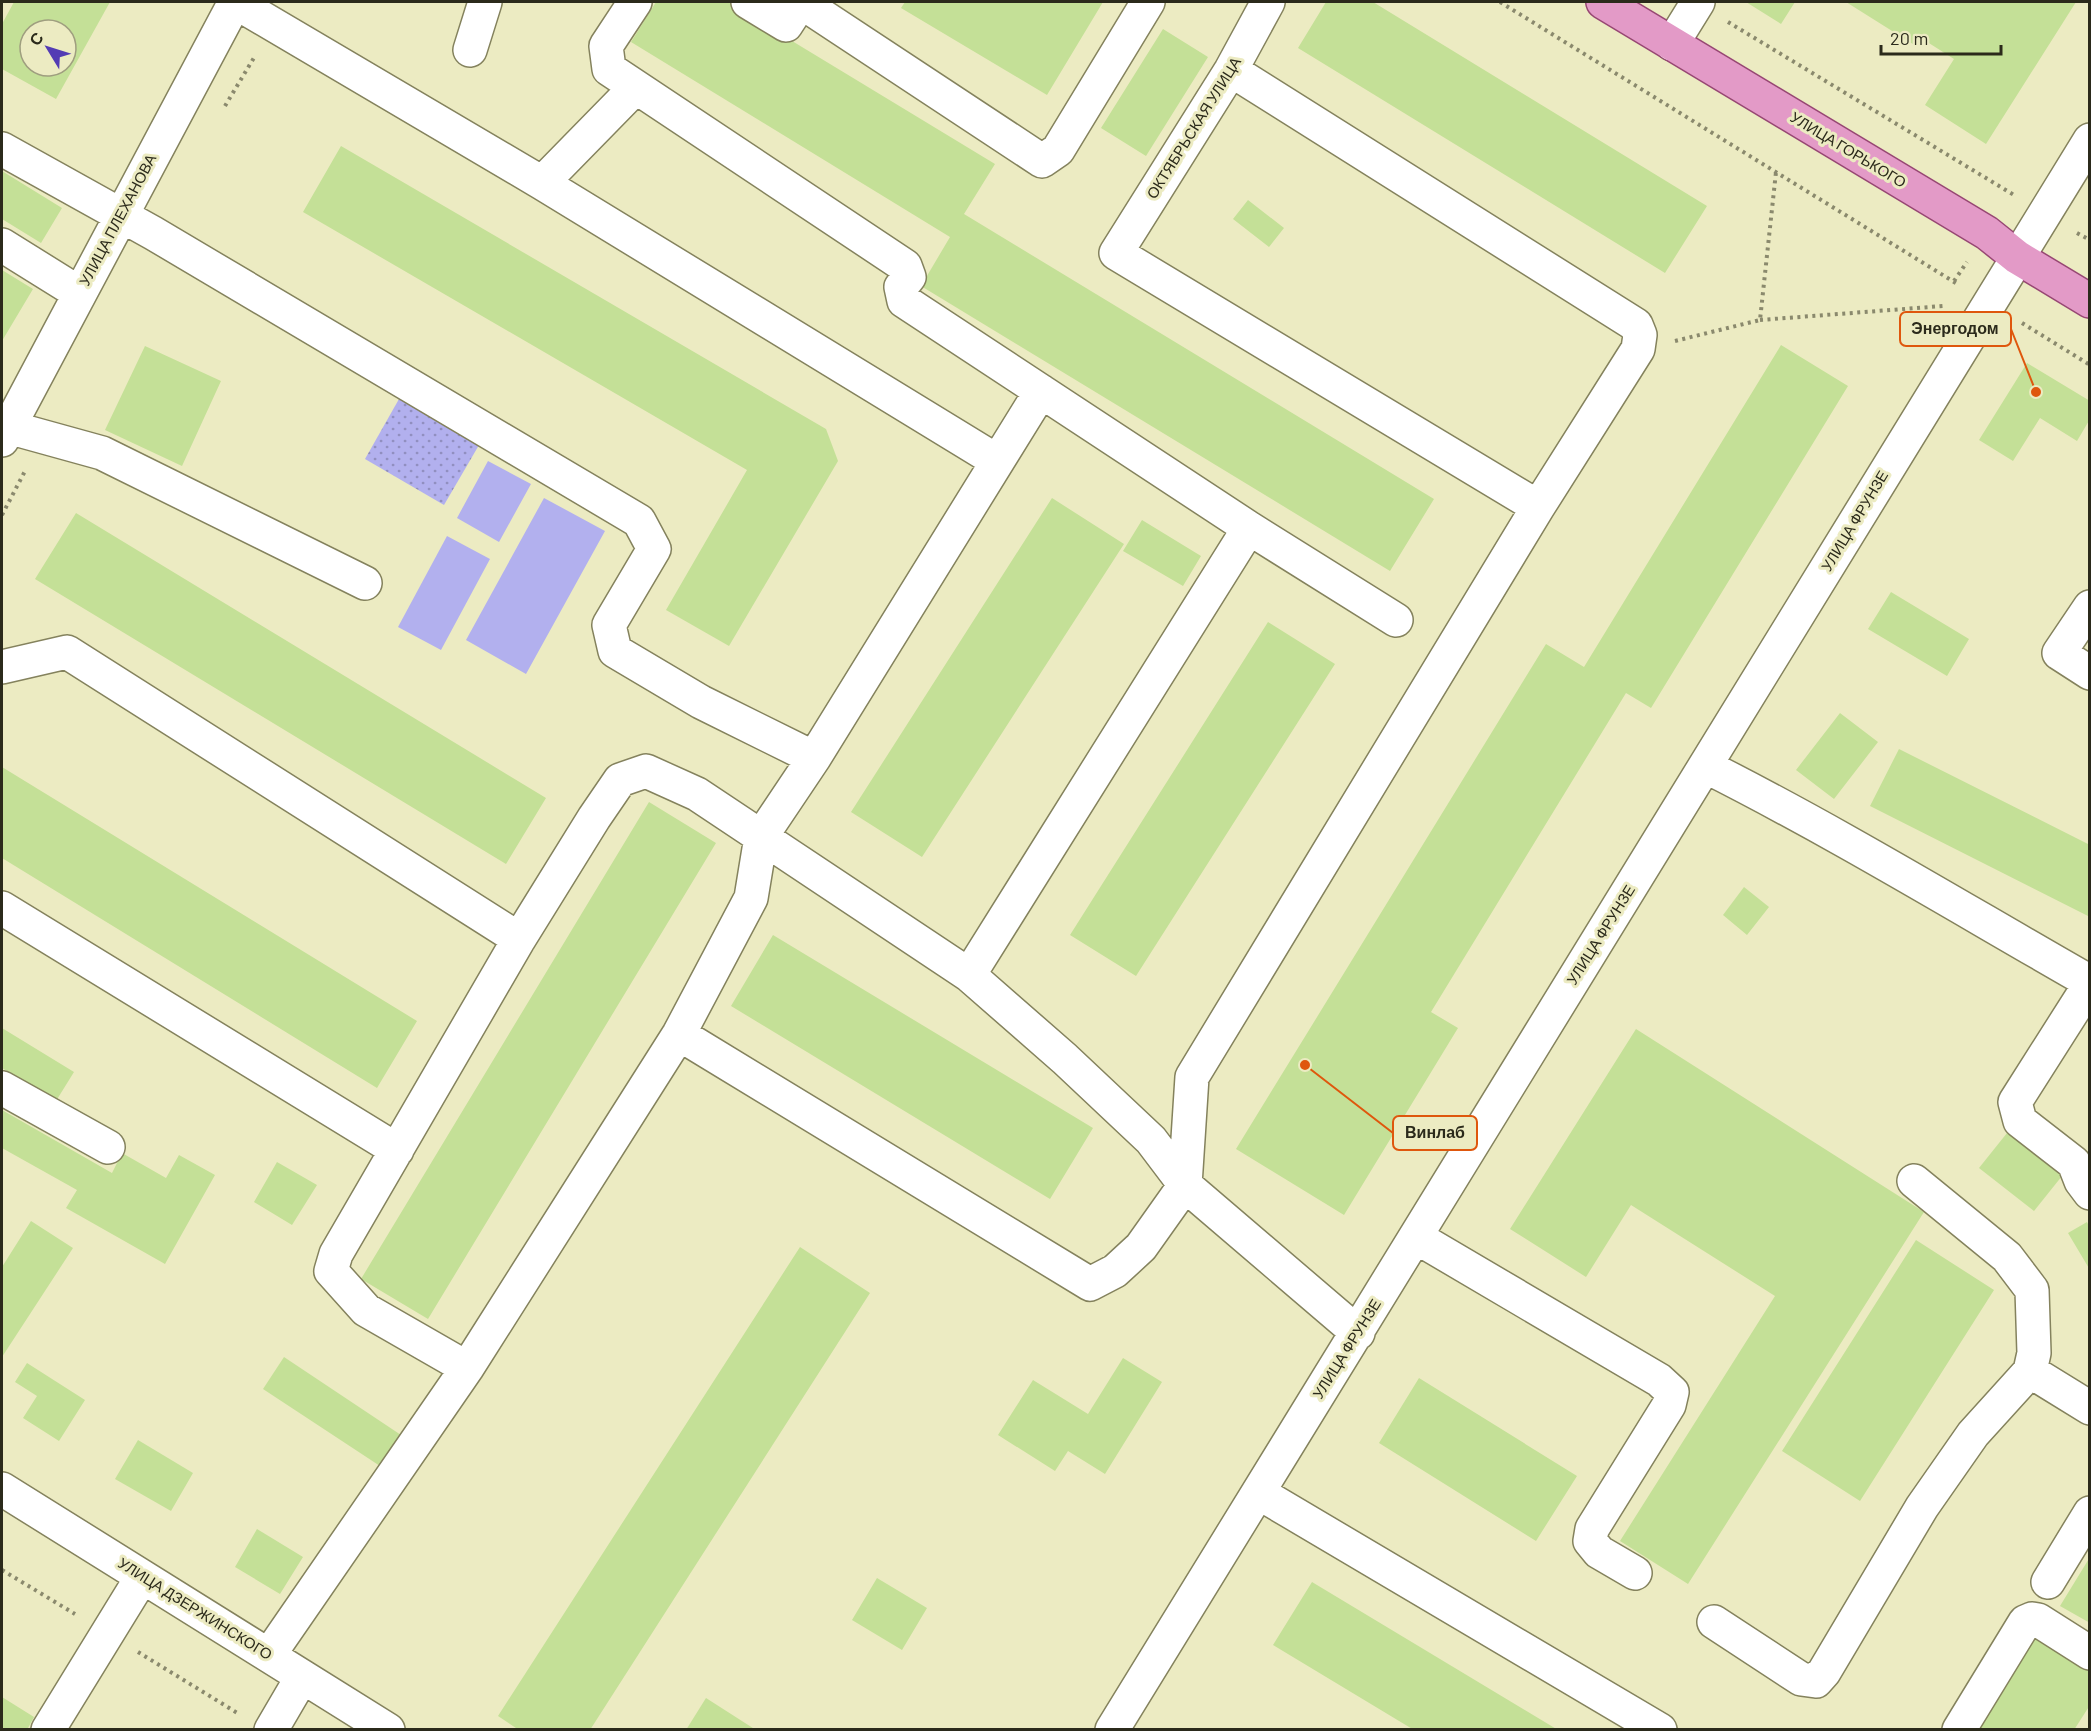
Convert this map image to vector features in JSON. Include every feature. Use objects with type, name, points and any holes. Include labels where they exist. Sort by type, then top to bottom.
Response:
[{"type":"main road","name":"УЛИЦА ГОРЬКОГО","points":[[1603,2],[1987,233],[2017,257],[2090,301]]},
{"type":"street","points":[[235,2],[542,183],[997,461]]},
{"type":"street","name":"УЛИЦА ПЛЕХАНОВА","points":[[5,434],[235,2]]},
{"type":"street","points":[[471,50],[485,2]]},
{"type":"street","points":[[635,2],[606,46],[609,69],[905,266],[909,276],[901,287],[904,301],[1249,528],[1396,620]]},
{"type":"street","points":[[748,2],[786,25],[801,2],[1042,161],[1058,150],[1148,2]]},
{"type":"street","name":"ОКТЯБРЬСКАЯ УЛИЦА","points":[[1268,2],[1231,70],[1116,253],[1538,507]]},
{"type":"street","points":[[1672,44],[1698,3]]},
{"type":"street","points":[[679,1034],[1090,1284],[1115,1271],[1141,1247],[1185,1185],[1192,1077],[1538,507],[1638,350],[1640,335],[1635,325],[1231,70]]},
{"type":"street","points":[[542,183],[636,87]]},
{"type":"street","name":"УЛИЦА ФРУНЗЕ","points":[[1112,1730],[2090,140]]},
{"type":"street","points":[[2,149],[153,233],[639,521],[654,549],[609,625],[615,651],[702,702],[814,758]]},
{"type":"street","points":[[2,245],[80,293]]},
{"type":"street","points":[[269,1655],[467,1368],[679,1034],[751,898],[761,837],[814,758],[1041,391]]},
{"type":"street","points":[[5,434],[102,453],[365,582]]},
{"type":"street","points":[[969,975],[1249,528]]},
{"type":"street","points":[[2090,607],[2059,653],[2090,673]]},
{"type":"street","points":[[2,666],[67,652],[519,939]]},
{"type":"street","points":[[1705,766],[1854,845],[2090,983],[2015,1102],[2020,1121],[2074,1163],[2081,1181],[2090,1192]]},
{"type":"street","points":[[467,1368],[366,1310],[331,1271],[336,1254],[519,939],[620,780],[646,771],[697,794],[969,975],[1065,1059],[1151,1140],[1185,1185],[1358,1332]]},
{"type":"street","points":[[2,908],[397,1150]]},
{"type":"street","points":[[2,1088],[108,1147]]},
{"type":"street","points":[[1714,1622],[1801,1679],[1816,1681],[1824,1672],[1922,1507],[1973,1434],[2030,1371],[2034,1353],[2032,1290],[2007,1257],[1914,1182]]},
{"type":"street","points":[[1416,1238],[1659,1380],[1672,1392],[1669,1405],[1592,1529],[1590,1541],[1599,1552],[1635,1573]]},
{"type":"street","points":[[2030,1371],[2090,1408]]},
{"type":"street","name":"УЛИЦА ДЗЕРЖИНСКОГО","points":[[2,1488],[388,1730]]},
{"type":"street","points":[[1259,1493],[1660,1730]]},
{"type":"street","points":[[2048,1582],[2090,1513]]},
{"type":"street","points":[[48,1730],[142,1577]]},
{"type":"street","points":[[1959,1730],[2025,1622],[2032,1619],[2038,1620],[2090,1653]]},
{"type":"street","points":[[271,1730],[302,1677]]},
{"type":"path","points":[[1500,2],[2090,365]]},
{"type":"path","points":[[1698,3],[2044,212]]},
{"type":"path","points":[[1760,320],[1776,172]]},
{"type":"path","points":[[1638,350],[1760,320],[1989,303]]},
{"type":"shaded area","points":[[399,399],[479,445],[444,505],[365,459]]},
{"type":"shaded area","points":[[488,461],[531,484],[499,542],[457,518]]},
{"type":"shaded area","points":[[544,498],[605,531],[526,674],[466,640]]},
{"type":"shaded area","points":[[447,536],[490,559],[441,650],[398,627]]},
{"type":"building","points":[[14,2],[110,2],[78,59],[78,18],[18,18],[18,78],[2,69],[2,24]]},
{"type":"building","points":[[656,2],[728,2],[995,164],[964,214],[1434,499],[1390,571],[921,286],[950,237],[631,42]]},
{"type":"building","points":[[905,2],[1103,2],[1047,95],[901,8]]},
{"type":"building","points":[[1326,2],[1373,2],[1707,206],[1665,273],[1298,48]]},
{"type":"building","points":[[1746,2],[1795,2],[1781,24]]},
{"type":"building","points":[[1846,2],[2076,2],[1986,144],[1925,105],[1954,59],[1921,38],[1916,46]]},
{"type":"building","points":[[1163,29],[1208,57],[1146,156],[1101,128]]},
{"type":"building","points":[[18,78],[68,78],[56,99]]},
{"type":"building","points":[[341,146],[826,429],[838,461],[729,646],[666,610],[747,470],[303,212]]},
{"type":"building","points":[[2,171],[62,208],[41,243],[2,219]]},
{"type":"building","points":[[1248,200],[1284,228],[1269,247],[1233,219]]},
{"type":"building","points":[[2,270],[33,289],[2,341]]},
{"type":"building","points":[[1781,345],[1848,386],[1651,708],[1626,693],[1431,1012],[1458,1028],[1344,1215],[1236,1149],[1546,644],[1584,667]]},
{"type":"building","points":[[145,346],[221,381],[182,466],[105,430]]},
{"type":"building","points":[[2027,363],[2090,401],[2090,419],[2077,441],[2040,418],[2013,461],[1979,440]]},
{"type":"building","points":[[1052,498],[1124,544],[922,857],[851,812]]},
{"type":"building","points":[[76,513],[546,798],[506,864],[35,579]]},
{"type":"building","points":[[1142,520],[1201,556],[1183,586],[1123,551]]},
{"type":"building","points":[[1891,592],[1969,639],[1947,676],[1868,629]]},
{"type":"building","points":[[1268,622],[1335,664],[1136,976],[1070,935]]},
{"type":"building","points":[[1840,713],[1878,742],[1834,799],[1796,770]]},
{"type":"building","points":[[1899,749],[2090,845],[2090,917],[1870,806]]},
{"type":"building","points":[[2,767],[417,1021],[377,1088],[2,858]]},
{"type":"building","points":[[649,802],[716,843],[428,1319],[361,1279]]},
{"type":"building","points":[[1744,887],[1769,907],[1747,935],[1723,915]]},
{"type":"building","points":[[773,935],[1093,1128],[1050,1199],[731,1006]]},
{"type":"building","points":[[2,1028],[74,1072],[56,1101],[2,1068]]},
{"type":"building","points":[[1636,1029],[1924,1212],[1688,1584],[1620,1541],[1775,1296],[1631,1205],[1586,1277],[1510,1229]]},
{"type":"building","points":[[2,1110],[112,1173],[122,1153],[166,1178],[179,1155],[215,1175],[165,1264],[66,1208],[77,1190],[2,1148]]},
{"type":"building","points":[[2007,1133],[2062,1176],[2034,1211],[1979,1168]]},
{"type":"building","points":[[277,1162],[317,1185],[292,1225],[254,1202]]},
{"type":"building","points":[[31,1221],[73,1248],[2,1357],[2,1267]]},
{"type":"building","points":[[2087,1222],[2090,1228],[2090,1270],[2068,1233]]},
{"type":"building","points":[[1916,1240],[1994,1290],[1860,1501],[1782,1451]]},
{"type":"building","points":[[800,1247],[870,1293],[590,1730],[519,1730],[498,1716]]},
{"type":"building","points":[[284,1357],[401,1435],[380,1466],[263,1389]]},
{"type":"building","points":[[1123,1358],[1162,1382],[1105,1474],[1068,1451],[1055,1471],[998,1435],[1033,1380],[1088,1414]]},
{"type":"building","points":[[27,1363],[85,1400],[59,1441],[23,1418],[37,1396],[15,1382]]},
{"type":"building","points":[[1419,1378],[1577,1476],[1536,1541],[1379,1443]]},
{"type":"building","points":[[138,1440],[193,1473],[171,1511],[115,1479]]},
{"type":"building","points":[[257,1529],[303,1557],[280,1594],[235,1567]]},
{"type":"building","points":[[2090,1557],[2090,1623],[2060,1606]]},
{"type":"building","points":[[877,1578],[927,1608],[902,1650],[852,1620]]},
{"type":"building","points":[[1312,1582],[1558,1730],[1414,1730],[1273,1645]]},
{"type":"building","points":[[2036,1637],[2090,1670],[2090,1705],[2074,1730],[1978,1730]]},
{"type":"building","points":[[2,1697],[34,1717],[27,1730],[2,1730]]},
{"type":"building","points":[[706,1698],[756,1730],[686,1730]]},
{"type":"place","name":"Энергодом","points":[[2036,392]]},
{"type":"place","name":"Винлаб","points":[[1305,1065]]}]
